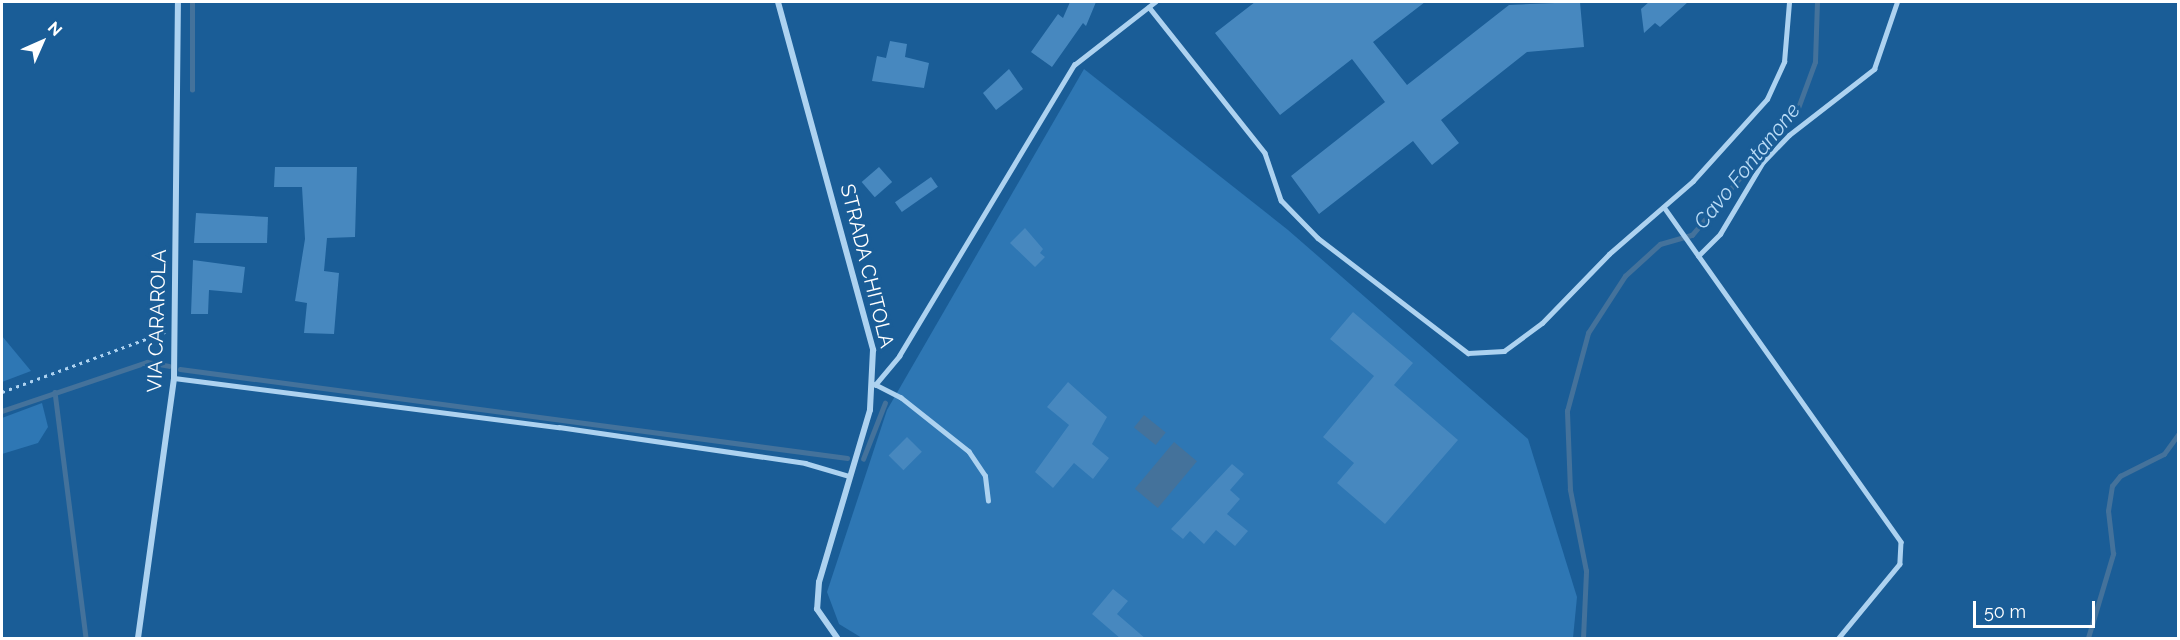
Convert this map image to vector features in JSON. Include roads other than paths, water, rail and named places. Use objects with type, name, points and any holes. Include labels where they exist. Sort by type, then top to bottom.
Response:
[{"type":"street","name":"VIA CARAROLA","points":[[138,639],[174,378],[178,2]]},
{"type":"street","name":"STRADA CHITOLA","points":[[778,2],[866,314],[875,385],[849,476],[818,600],[817,609],[837,639]]},
{"type":"lane","points":[[988,501],[985,477],[969,452],[901,398],[875,385],[900,356],[1074,65],[1155,2]]},
{"type":"lane","points":[[1149,7],[1265,153],[1281,200],[1327,245],[1468,353],[1504,351],[1542,323],[1664,207],[1767,99],[1784,62],[1789,2]]},
{"type":"lane","points":[[1698,256],[1720,234],[1763,162],[1810,114],[1874,69],[1897,2]]},
{"type":"lane","points":[[1664,207],[1901,542],[1900,564],[1839,639]]},
{"type":"lane","points":[[174,378],[559,427],[804,463],[849,476]]},
{"type":"waterway","points":[[192,2],[192,90]]},
{"type":"waterway","name":"Cavo Fontanone","points":[[1583,638],[1586,571],[1570,490],[1567,411],[1588,333],[1625,276],[1660,244],[1692,235],[1798,108],[1815,62],[1817,2]]},
{"type":"waterway","points":[[2,411],[147,362],[169,366]]},
{"type":"waterway","points":[[180,369],[847,458]]},
{"type":"waterway","points":[[55,392],[86,638]]},
{"type":"waterway","points":[[863,459],[885,403]]},
{"type":"waterway","points":[[2088,638],[2113,554],[2108,511],[2112,486],[2120,476],[2164,454],[2178,435]]}]
